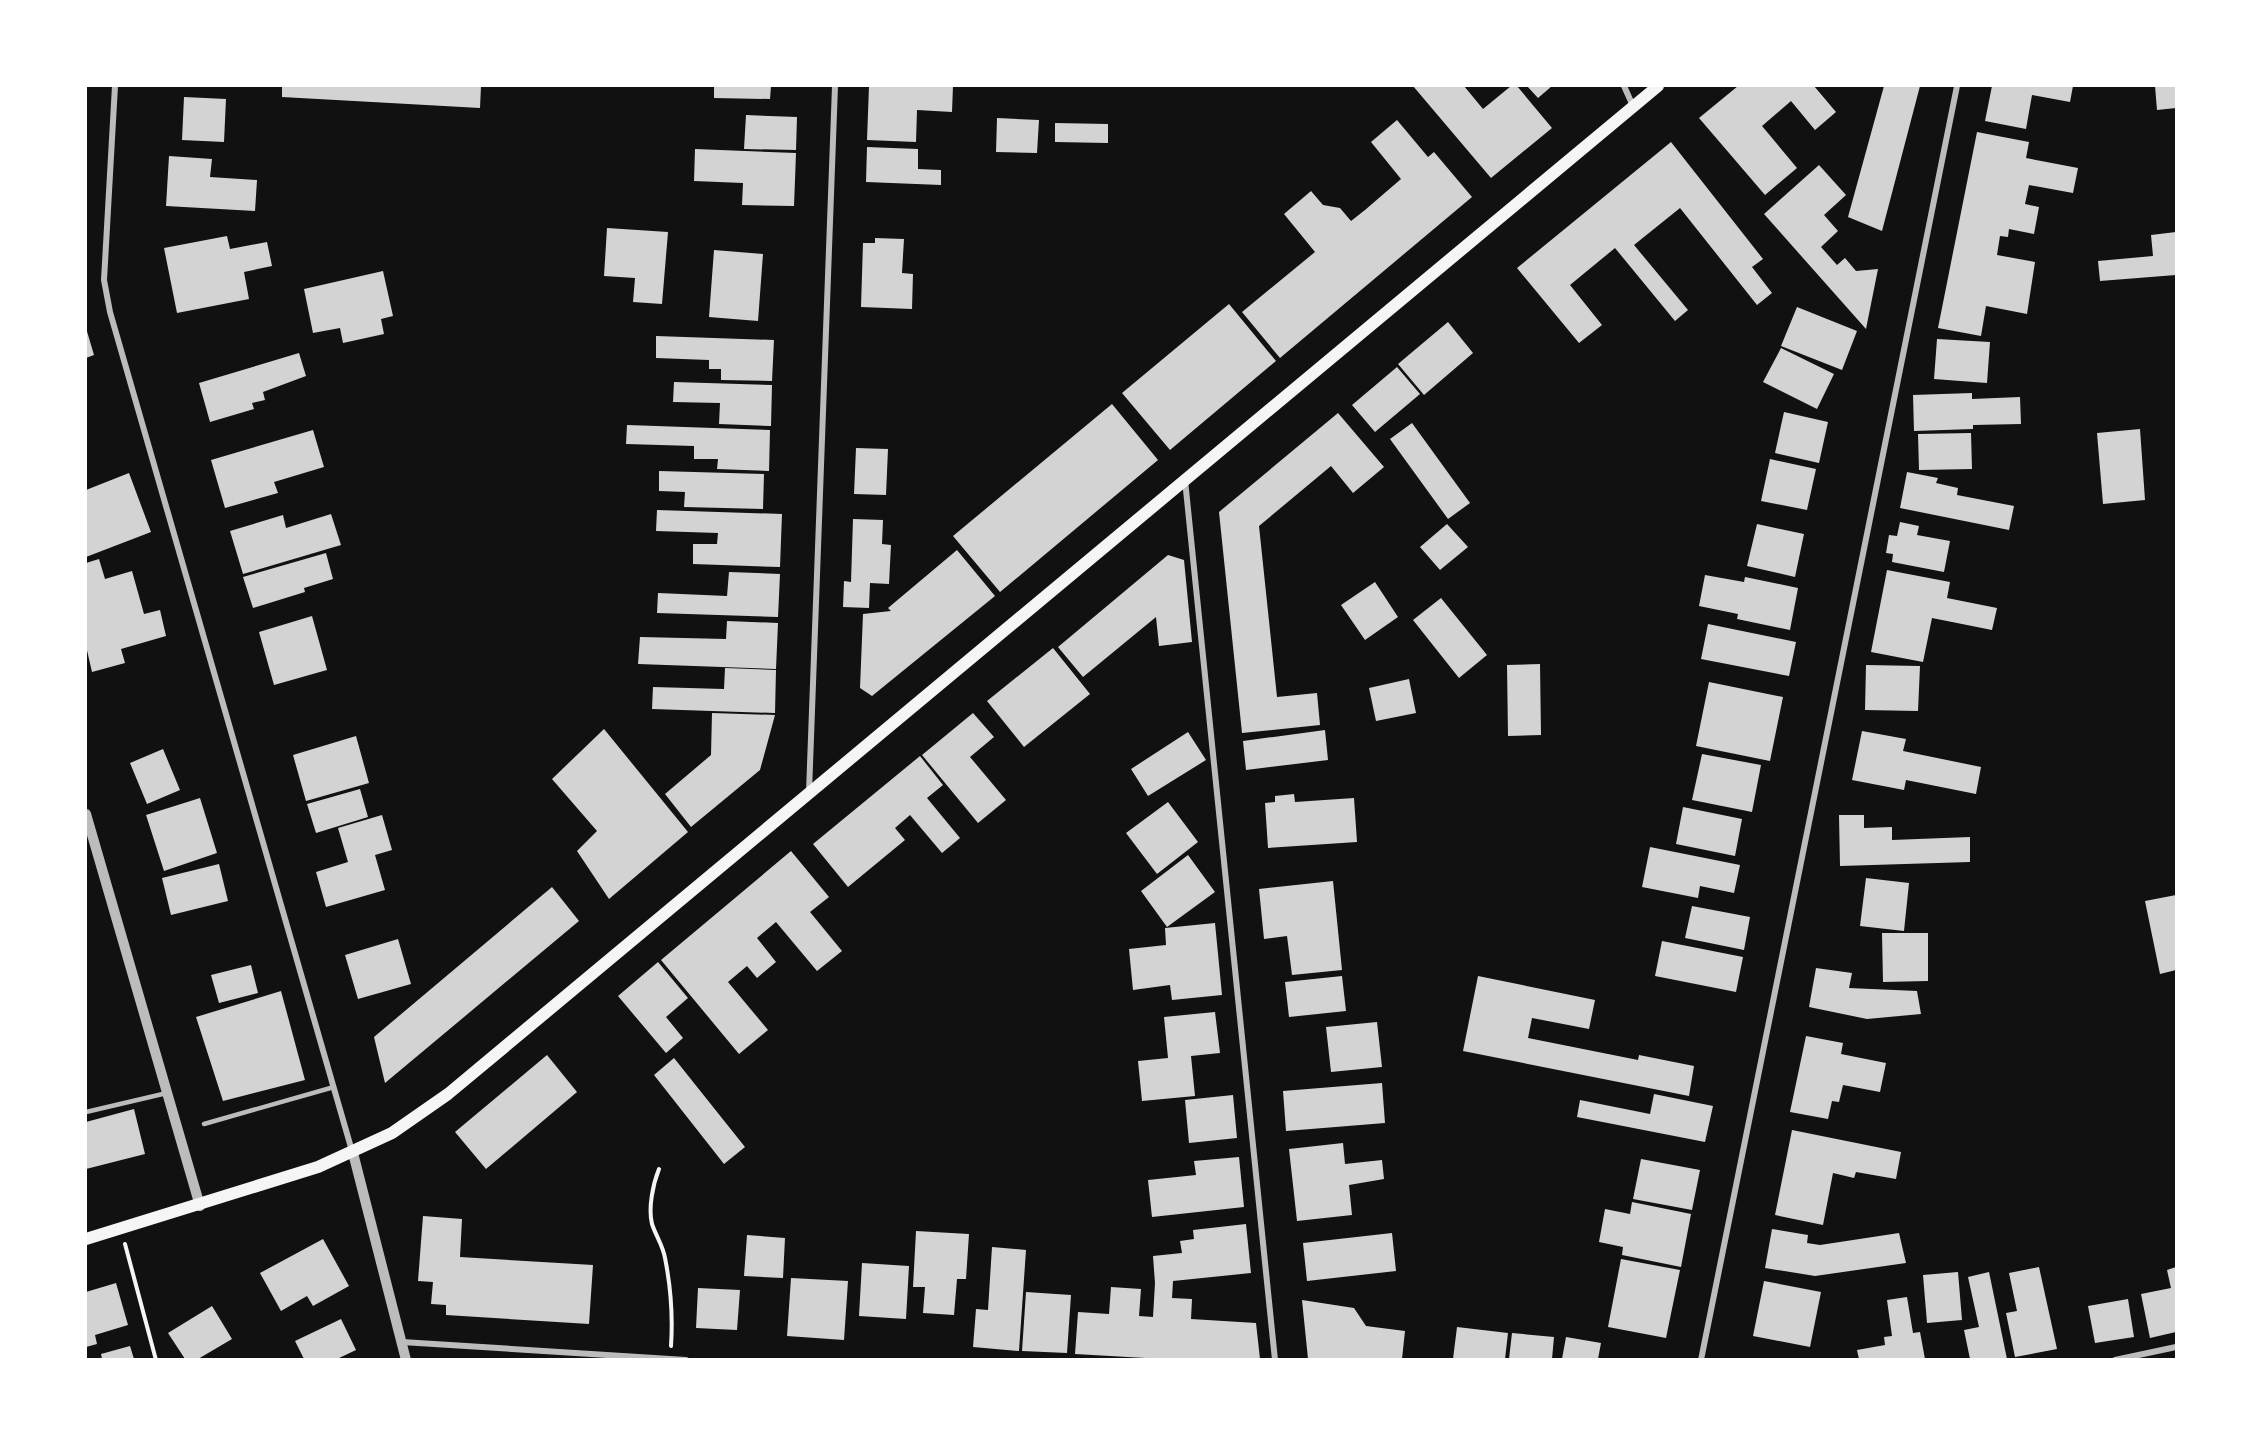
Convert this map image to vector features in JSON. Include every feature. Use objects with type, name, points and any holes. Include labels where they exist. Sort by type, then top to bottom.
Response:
[{"type":"main road","points":[[86,1239],[200,1206],[353,1153],[392,1133],[463,1082],[1658,86]]},
{"type":"street","points":[[115,86],[104,280],[110,312],[353,1153],[406,1359]]},
{"type":"street","points":[[809,794],[835,86]]},
{"type":"street","points":[[1624,86],[1633,106]]},
{"type":"street","points":[[1701,1359],[1957,86]]},
{"type":"street","points":[[1185,480],[1275,1359]]},
{"type":"street","points":[[86,814],[200,1206]]},
{"type":"street","points":[[402,1342],[686,1359]]},
{"type":"street","points":[[2115,1359],[2176,1347]]},
{"type":"lane","points":[[204,1124],[334,1087]]},
{"type":"lane","points":[[86,1112],[167,1093]]},
{"type":"path","points":[[659,1169],[653,1184],[652,1222],[663,1248],[669,1278],[673,1311],[671,1359]]},
{"type":"path","points":[[121,1229],[156,1359]]},
{"type":"building","points":[[282,86],[481,86],[480,108],[282,97]]},
{"type":"building","points":[[714,86],[771,86],[770,99],[714,98]]},
{"type":"building","points":[[869,86],[953,86],[952,112],[917,110],[916,142],[867,140]]},
{"type":"building","points":[[1413,86],[1464,86],[1483,109],[1511,86],[1517,86],[1552,128],[1491,178]]},
{"type":"building","points":[[1527,86],[1552,86],[1538,98]]},
{"type":"building","points":[[1738,86],[1814,86],[1836,112],[1815,130],[1791,101],[1762,126],[1797,168],[1765,195],[1699,118]]},
{"type":"building","points":[[1884,86],[1920,86],[1882,231],[1848,217]]},
{"type":"building","points":[[1992,86],[2073,86],[2070,102],[2032,95],[2026,129],[1985,121]]},
{"type":"building","points":[[2155,86],[2176,86],[2176,108],[2157,110]]},
{"type":"building","points":[[184,97],[226,99],[224,142],[182,140]]},
{"type":"building","points":[[746,115],[797,117],[796,150],[744,149]]},
{"type":"building","points":[[997,118],[1039,120],[1037,153],[996,152]]},
{"type":"building","points":[[1397,120],[1428,157],[1434,152],[1472,197],[1280,358],[1242,312],[1315,252],[1284,214],[1311,191],[1323,205],[1340,208],[1351,221],[1365,210],[1401,179],[1371,142]]},
{"type":"building","points":[[1055,123],[1108,124],[1108,143],[1055,142]]},
{"type":"building","points":[[1977,132],[2029,142],[2026,158],[2078,168],[2073,193],[2029,185],[2025,204],[2039,207],[2034,234],[2009,229],[2008,237],[2000,236],[1997,255],[2035,262],[2027,314],[1986,306],[1981,336],[1938,328]]},
{"type":"building","points":[[1671,142],[1763,259],[1752,267],[1772,293],[1757,305],[1680,208],[1634,245],[1688,310],[1675,321],[1615,248],[1570,285],[1602,325],[1579,343],[1517,268]]},
{"type":"building","points":[[867,147],[918,149],[918,169],[941,170],[941,185],[866,182]]},
{"type":"building","points":[[695,149],[796,153],[794,206],[742,205],[743,183],[694,181]]},
{"type":"building","points":[[169,156],[212,159],[210,177],[257,180],[255,211],[166,206]]},
{"type":"building","points":[[1819,165],[1846,195],[1824,215],[1838,231],[1821,247],[1837,265],[1845,258],[1856,271],[1878,269],[1866,329],[1764,214]]},
{"type":"building","points":[[607,228],[668,232],[662,304],[633,302],[635,278],[604,276]]},
{"type":"building","points":[[2176,232],[2176,275],[2100,281],[2098,261],[2153,256],[2151,235]]},
{"type":"building","points":[[227,236],[230,249],[267,242],[272,266],[244,272],[249,299],[177,313],[164,248]]},
{"type":"building","points":[[875,238],[904,239],[902,273],[913,274],[912,309],[861,307],[863,243],[875,243]]},
{"type":"building","points":[[714,250],[763,254],[758,321],[709,317]]},
{"type":"building","points":[[383,271],[393,316],[381,319],[384,334],[343,343],[340,328],[313,333],[304,289]]},
{"type":"building","points":[[1229,304],[1276,361],[1170,450],[1122,393]]},
{"type":"building","points":[[1797,307],[1857,331],[1842,370],[1781,346]]},
{"type":"building","points":[[1448,322],[1473,353],[1424,395],[1398,364]]},
{"type":"building","points":[[86,328],[94,355],[86,358]]},
{"type":"building","points":[[656,336],[774,340],[772,381],[721,380],[721,369],[709,369],[709,360],[656,358]]},
{"type":"building","points":[[1937,339],[1990,342],[1987,383],[1934,379]]},
{"type":"building","points":[[1781,348],[1834,374],[1817,409],[1763,382]]},
{"type":"building","points":[[299,353],[306,376],[263,392],[265,400],[252,403],[254,409],[210,422],[199,383]]},
{"type":"building","points":[[1397,367],[1420,394],[1375,432],[1352,405]]},
{"type":"building","points":[[674,382],[772,385],[771,426],[719,424],[720,403],[673,402]]},
{"type":"building","points":[[1972,393],[1972,399],[2020,397],[2021,424],[1973,425],[1973,429],[1914,431],[1913,395]]},
{"type":"building","points":[[1112,404],[1158,460],[1000,592],[953,536]]},
{"type":"building","points":[[1784,412],[1828,422],[1819,463],[1775,453]]},
{"type":"building","points":[[1338,413],[1384,467],[1353,493],[1331,466],[1259,526],[1277,697],[1317,693],[1320,725],[1242,733],[1219,512]]},
{"type":"building","points":[[1412,423],[1470,503],[1448,519],[1390,439]]},
{"type":"building","points":[[627,425],[770,430],[769,471],[717,469],[718,459],[694,459],[694,446],[626,444]]},
{"type":"building","points":[[2140,429],[2145,500],[2103,504],[2097,433]]},
{"type":"building","points":[[313,430],[324,467],[274,482],[278,493],[225,508],[211,460]]},
{"type":"building","points":[[1971,433],[1972,469],[1919,470],[1918,434]]},
{"type":"building","points":[[856,448],[888,449],[886,495],[854,494]]},
{"type":"building","points":[[1770,459],[1816,469],[1807,510],[1761,501]]},
{"type":"building","points":[[659,471],[764,474],[763,509],[684,507],[685,492],[659,491]]},
{"type":"building","points":[[1907,472],[1938,478],[1936,483],[1958,488],[1957,495],[2014,506],[2009,530],[1900,508]]},
{"type":"building","points":[[129,473],[151,532],[86,557],[86,490]]},
{"type":"building","points":[[657,510],[782,514],[780,567],[693,564],[693,544],[717,544],[718,533],[656,531]]},
{"type":"building","points":[[331,514],[341,545],[243,574],[230,531],[283,515],[286,528]]},
{"type":"building","points":[[853,519],[883,520],[882,544],[891,545],[889,584],[870,583],[869,608],[843,607],[844,581],[851,582]]},
{"type":"building","points":[[1900,522],[1919,526],[1917,535],[1950,541],[1944,572],[1892,562],[1893,554],[1886,553],[1889,535],[1897,536]]},
{"type":"building","points":[[1447,524],[1468,547],[1440,570],[1420,547]]},
{"type":"building","points":[[1757,524],[1804,534],[1795,577],[1747,566]]},
{"type":"building","points":[[957,550],[995,596],[872,696],[860,688],[863,614],[891,611],[888,608]]},
{"type":"building","points":[[326,553],[333,579],[304,588],[305,592],[253,608],[243,577]]},
{"type":"building","points":[[1168,555],[1184,560],[1192,642],[1159,646],[1156,617],[1083,677],[1058,647]]},
{"type":"building","points":[[99,559],[105,579],[132,571],[144,614],[160,610],[166,636],[121,649],[125,663],[92,672],[86,646],[86,563]]},
{"type":"building","points":[[1887,570],[1950,582],[1947,598],[1997,608],[1992,630],[1932,618],[1923,662],[1871,652]]},
{"type":"building","points":[[729,572],[780,574],[778,617],[657,613],[658,593],[727,596]]},
{"type":"building","points":[[1705,575],[1744,582],[1745,577],[1798,588],[1790,630],[1737,619],[1738,614],[1699,606]]},
{"type":"building","points":[[1375,582],[1398,617],[1365,640],[1341,605]]},
{"type":"building","points":[[1441,598],[1487,655],[1459,678],[1413,620]]},
{"type":"building","points":[[312,616],[327,670],[274,685],[259,632]]},
{"type":"building","points":[[727,621],[778,623],[776,669],[638,664],[640,637],[726,639]]},
{"type":"building","points":[[1708,624],[1796,642],[1789,676],[1701,659]]},
{"type":"building","points":[[1053,648],[1090,694],[1024,747],[987,701]]},
{"type":"building","points":[[1540,664],[1541,735],[1508,736],[1507,665]]},
{"type":"building","points":[[1866,665],[1920,666],[1918,711],[1865,710]]},
{"type":"building","points":[[725,668],[776,670],[775,713],[652,709],[653,687],[724,689]]},
{"type":"building","points":[[1409,679],[1416,713],[1376,721],[1369,688]]},
{"type":"building","points":[[1709,682],[1783,697],[1770,761],[1696,746]]},
{"type":"building","points":[[712,713],[775,715],[760,770],[691,827],[665,794],[711,755]]},
{"type":"building","points":[[973,713],[994,737],[970,757],[1006,800],[978,823],[922,755]]},
{"type":"building","points":[[604,729],[688,832],[609,899],[577,851],[597,831],[552,779]]},
{"type":"building","points":[[1325,730],[1328,760],[1246,770],[1243,741]]},
{"type":"building","points":[[1862,731],[1906,739],[1903,751],[1981,767],[1976,794],[1906,780],[1904,790],[1852,780]]},
{"type":"building","points":[[1188,732],[1206,760],[1148,796],[1131,769]]},
{"type":"building","points":[[356,736],[369,783],[306,801],[293,755]]},
{"type":"building","points":[[163,749],[180,790],[147,804],[130,763]]},
{"type":"building","points":[[1702,754],[1761,765],[1752,812],[1692,800]]},
{"type":"building","points":[[920,756],[943,785],[927,798],[960,838],[942,853],[910,815],[895,828],[905,840],[848,887],[813,844]]},
{"type":"building","points":[[360,789],[368,817],[316,833],[307,804]]},
{"type":"building","points":[[1294,794],[1295,802],[1354,798],[1357,842],[1268,848],[1265,803],[1275,802],[1275,796]]},
{"type":"building","points":[[200,798],[217,853],[164,871],[146,815]]},
{"type":"building","points":[[1168,802],[1198,842],[1157,874],[1126,833]]},
{"type":"building","points":[[1683,807],[1742,819],[1735,856],[1676,844]]},
{"type":"building","points":[[382,815],[392,850],[375,855],[385,890],[326,907],[316,872],[348,862],[338,828]]},
{"type":"building","points":[[1839,815],[1864,815],[1864,828],[1892,827],[1892,840],[1970,837],[1970,862],[1840,866]]},
{"type":"building","points":[[1650,847],[1740,865],[1734,893],[1700,886],[1698,898],[1642,887]]},
{"type":"building","points":[[791,851],[829,897],[810,912],[842,951],[817,971],[776,922],[757,938],[776,962],[757,978],[747,966],[728,982],[768,1030],[739,1054],[661,960]]},
{"type":"building","points":[[1188,855],[1215,892],[1167,927],[1141,891]]},
{"type":"building","points":[[219,864],[228,901],[171,915],[162,878]]},
{"type":"building","points":[[1866,878],[1909,883],[1904,931],[1860,926]]},
{"type":"building","points":[[1333,881],[1342,970],[1292,975],[1287,936],[1264,939],[1259,889]]},
{"type":"building","points":[[552,887],[579,921],[385,1083],[374,1037]]},
{"type":"building","points":[[2176,895],[2176,970],[2160,974],[2145,901]]},
{"type":"building","points":[[1692,906],[1750,917],[1744,950],[1685,938]]},
{"type":"building","points":[[1215,923],[1222,995],[1172,1000],[1170,985],[1133,990],[1129,949],[1166,945],[1165,928]]},
{"type":"building","points":[[1882,933],[1928,933],[1928,981],[1883,982]]},
{"type":"building","points":[[398,939],[411,984],[358,999],[345,955]]},
{"type":"building","points":[[1662,941],[1743,957],[1736,992],[1655,976]]},
{"type":"building","points":[[658,962],[688,998],[666,1017],[683,1038],[666,1053],[618,996]]},
{"type":"building","points":[[251,965],[258,993],[219,1003],[211,975]]},
{"type":"building","points":[[1816,968],[1852,973],[1849,988],[1917,991],[1921,1014],[1867,1019],[1809,1007]]},
{"type":"building","points":[[1342,976],[1346,1011],[1289,1017],[1285,982]]},
{"type":"building","points":[[1478,976],[1595,1000],[1589,1029],[1532,1018],[1528,1038],[1638,1060],[1639,1055],[1694,1066],[1689,1096],[1463,1051]]},
{"type":"building","points":[[281,991],[305,1080],[223,1101],[196,1017]]},
{"type":"building","points":[[1215,1012],[1220,1053],[1191,1056],[1195,1096],[1142,1101],[1138,1061],[1168,1058],[1164,1017]]},
{"type":"building","points":[[1377,1022],[1382,1067],[1331,1072],[1326,1027]]},
{"type":"building","points":[[1806,1036],[1843,1043],[1841,1054],[1886,1063],[1880,1092],[1843,1085],[1839,1102],[1832,1101],[1828,1119],[1790,1112]]},
{"type":"building","points":[[547,1055],[577,1092],[486,1169],[455,1132]]},
{"type":"building","points":[[674,1058],[745,1147],[724,1164],[654,1075]]},
{"type":"building","points":[[1382,1083],[1385,1123],[1286,1131],[1283,1091]]},
{"type":"building","points":[[1654,1094],[1713,1106],[1705,1142],[1577,1117],[1580,1100],[1650,1114]]},
{"type":"building","points":[[1233,1095],[1237,1138],[1189,1143],[1185,1100]]},
{"type":"building","points":[[134,1109],[145,1154],[86,1169],[86,1122]]},
{"type":"building","points":[[1792,1130],[1901,1152],[1896,1179],[1856,1172],[1854,1178],[1833,1173],[1823,1225],[1775,1215]]},
{"type":"building","points":[[1343,1143],[1345,1164],[1382,1160],[1384,1179],[1349,1185],[1352,1215],[1297,1221],[1289,1149]]},
{"type":"building","points":[[1239,1157],[1244,1207],[1152,1217],[1148,1180],[1196,1175],[1194,1161]]},
{"type":"building","points":[[1641,1159],[1700,1170],[1692,1210],[1633,1199]]},
{"type":"building","points":[[1632,1202],[1691,1214],[1681,1267],[1622,1255],[1623,1247],[1599,1242],[1605,1209],[1630,1214]]},
{"type":"building","points":[[423,1216],[462,1219],[460,1257],[593,1265],[589,1324],[446,1315],[446,1305],[431,1304],[433,1282],[418,1281]]},
{"type":"building","points":[[1246,1224],[1251,1273],[1173,1281],[1172,1298],[1192,1299],[1191,1319],[1256,1323],[1260,1359],[1163,1359],[1075,1354],[1078,1312],[1109,1314],[1111,1287],[1141,1289],[1139,1316],[1153,1317],[1155,1283],[1153,1256],[1182,1253],[1180,1241],[1194,1239],[1193,1230]]},
{"type":"building","points":[[1772,1229],[1808,1235],[1807,1243],[1820,1245],[1899,1233],[1906,1263],[1815,1276],[1765,1268]]},
{"type":"building","points":[[916,1231],[969,1234],[966,1279],[957,1279],[954,1315],[923,1313],[925,1287],[913,1287]]},
{"type":"building","points":[[1392,1233],[1396,1271],[1307,1281],[1303,1243]]},
{"type":"building","points":[[747,1235],[785,1238],[783,1278],[744,1276]]},
{"type":"building","points":[[323,1239],[349,1286],[313,1306],[307,1296],[281,1311],[260,1273]]},
{"type":"building","points":[[992,1247],[1026,1250],[1019,1351],[973,1347],[976,1309],[988,1310]]},
{"type":"building","points":[[1621,1259],[1680,1270],[1666,1338],[1608,1327]]},
{"type":"building","points":[[862,1263],[909,1266],[906,1319],[859,1316]]},
{"type":"building","points":[[2039,1267],[2057,1349],[2015,1357],[2006,1313],[2017,1311],[2009,1273]]},
{"type":"building","points":[[2176,1267],[2176,1332],[2150,1338],[2141,1294],[2171,1288],[2167,1270]]},
{"type":"building","points":[[1958,1272],[1962,1320],[1927,1323],[1923,1275]]},
{"type":"building","points":[[1989,1272],[2007,1359],[1970,1359],[1964,1330],[1979,1327],[1968,1277]]},
{"type":"building","points":[[791,1278],[848,1281],[844,1340],[787,1336]]},
{"type":"building","points":[[1764,1281],[1821,1292],[1810,1347],[1753,1336]]},
{"type":"building","points":[[116,1283],[128,1325],[95,1335],[97,1344],[86,1347],[86,1292]]},
{"type":"building","points":[[698,1288],[740,1290],[737,1330],[696,1328]]},
{"type":"building","points":[[1026,1292],[1071,1295],[1067,1353],[1022,1351]]},
{"type":"building","points":[[1907,1297],[1913,1333],[1920,1332],[1925,1359],[1859,1359],[1857,1350],[1885,1345],[1884,1337],[1892,1336],[1887,1300]]},
{"type":"building","points":[[2128,1299],[2134,1337],[2095,1343],[2088,1306]]},
{"type":"building","points":[[1302,1300],[1354,1308],[1366,1326],[1405,1331],[1402,1359],[1308,1359]]},
{"type":"building","points":[[212,1306],[232,1339],[198,1359],[185,1359],[168,1333]]},
{"type":"building","points":[[341,1319],[356,1350],[337,1359],[304,1359],[295,1341]]},
{"type":"building","points":[[1457,1327],[1508,1333],[1505,1359],[1453,1359]]},
{"type":"building","points":[[1512,1333],[1554,1337],[1552,1359],[1509,1359]]},
{"type":"building","points":[[1566,1337],[1601,1343],[1598,1359],[1562,1359]]},
{"type":"building","points":[[130,1346],[134,1359],[102,1359],[101,1354]]}]
